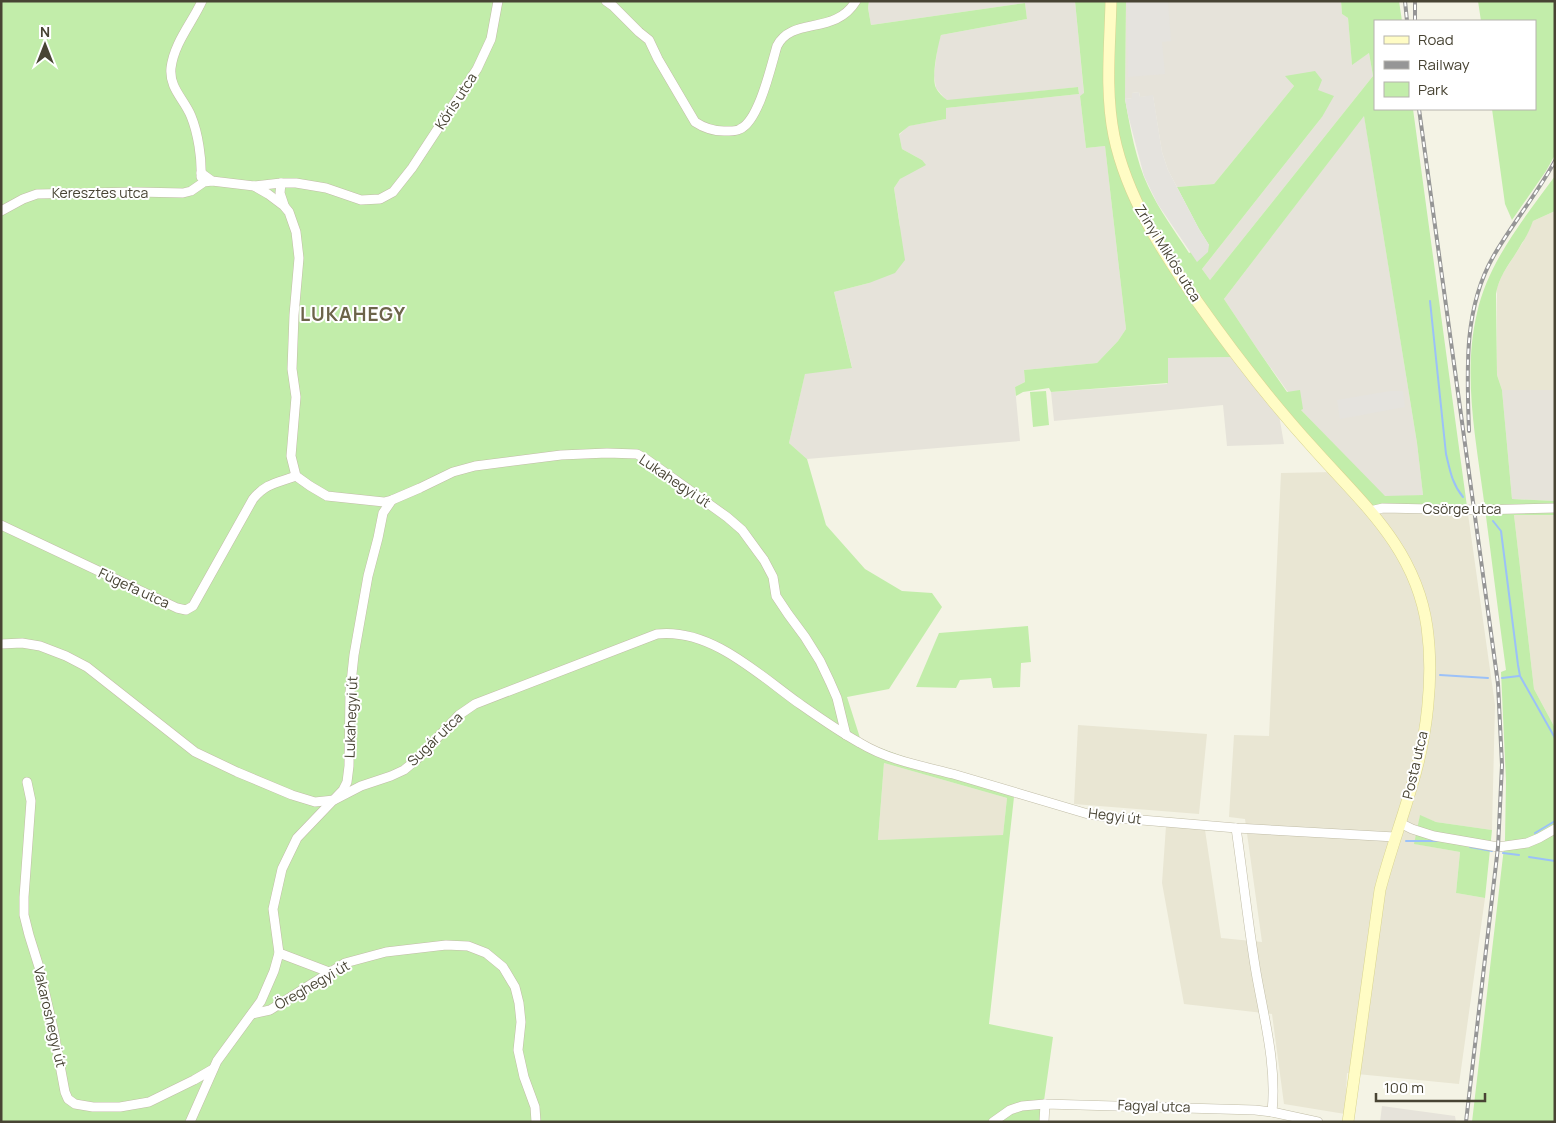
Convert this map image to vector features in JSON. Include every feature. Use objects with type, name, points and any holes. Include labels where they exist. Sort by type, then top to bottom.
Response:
[{"type":"main road","name":"Zrínyi Miklós utca","points":[[1111,1],[1110,71],[1112,124],[1118,154],[1132,192],[1162,248],[1214,325],[1273,403],[1308,442]]},
{"type":"main road","name":"Posta utca","points":[[1308,442],[1370,511],[1394,542],[1411,571],[1424,611],[1428,640],[1429,674],[1423,737],[1413,783],[1380,890],[1348,1122]]},
{"type":"street","points":[[200,185],[200,152],[193,120],[173,86],[171,69],[178,46],[202,1]]},
{"type":"street","name":"Kőris utca","points":[[281,183],[326,188],[361,200],[380,199],[393,192],[412,168],[477,69],[490,39],[498,1]]},
{"type":"street","points":[[606,1],[649,40],[658,60],[695,122],[707,129],[735,131],[741,129],[750,120],[760,101],[777,46],[782,38],[794,30],[835,21],[849,11],[856,1]]},
{"type":"street","name":"Keresztes utca","points":[[201,173],[212,181]]},
{"type":"street","name":"Keresztes utca","points":[[1,211],[37,194],[183,193],[191,191],[204,182],[212,181],[254,186],[284,206],[293,221],[299,249],[292,369],[296,398],[291,456],[296,476]]},
{"type":"street","points":[[254,186],[281,183],[280,193],[284,206]]},
{"type":"street","name":"Lukahegyi út","points":[[375,501],[384,502],[392,500],[453,472],[475,466],[561,455],[637,454],[727,517],[742,530],[764,560],[773,577],[776,596],[820,662],[837,698],[846,735]]},
{"type":"street","points":[[296,476],[327,496],[375,501],[383,513],[392,500]]},
{"type":"street","name":"Fügefa utca","points":[[1,525],[177,608],[186,610],[192,606],[260,490],[268,485],[296,476]]},
{"type":"street","name":"Csörge utca","points":[[1370,511],[1383,508],[1478,510],[1555,508]]},
{"type":"street","name":"Lukahegyi út","points":[[334,800],[347,782],[350,692],[353,664],[368,576],[383,513]]},
{"type":"street","name":"Sugár utca","points":[[1,644],[22,643],[40,646],[66,656],[87,667],[195,752],[236,772],[292,795],[315,802],[334,800],[361,786],[404,770],[416,760],[458,714],[475,704],[657,634],[672,633],[689,637],[711,644],[726,652],[846,735]]},
{"type":"street","name":"Hegyi út","points":[[846,735],[872,750],[891,757],[1088,814],[1236,828],[1395,837]]},
{"type":"street","name":"Vakaroshegyi út","points":[[27,782],[31,801],[24,915],[41,976],[68,1099],[75,1104],[93,1107],[120,1107],[149,1102],[213,1069]]},
{"type":"street","points":[[190,1122],[217,1061],[261,1001],[274,971],[279,953],[273,909],[282,869],[297,838],[334,800]]},
{"type":"street","points":[[1400,822],[1412,829],[1434,836],[1498,847],[1527,843],[1555,829]]},
{"type":"street","points":[[1236,828],[1271,1060],[1274,1094],[1272,1112]]},
{"type":"street","name":"Öreghegyi út","points":[[252,1014],[270,1010],[346,963],[386,952],[446,945],[468,946],[486,953],[503,966],[515,987],[519,1003],[520,1022],[518,1050],[524,1077],[535,1107],[536,1122]]},
{"type":"street","points":[[279,953],[329,972]]},
{"type":"street","points":[[1044,1122],[1045,1104]]},
{"type":"street","name":"Fagyal utca","points":[[993,1122],[1010,1110],[1022,1106],[1045,1104],[1237,1109],[1272,1112],[1318,1122]]},
{"type":"shaded area","points":[[869,1],[1075,1],[1084,94],[1080,96],[1086,148],[1105,146],[1126,329],[1118,341],[1097,363],[1024,370],[1025,382],[1015,387],[1020,441],[807,459],[789,443],[805,373],[852,367],[834,292],[869,283],[900,226],[894,188],[900,179],[922,160],[902,149],[899,135],[908,126],[946,119],[946,108],[1079,94],[1078,87],[947,101],[936,88],[934,75],[938,43],[941,35],[1027,19],[1025,3],[871,25],[868,8]]},
{"type":"shaded area","points":[[1126,1],[1341,1],[1342,14],[1348,18],[1352,64],[1369,53],[1373,76],[1210,280],[1202,269],[1322,117],[1318,90],[1286,76],[1294,86],[1214,184],[1177,187],[1168,170],[1162,152],[1153,96],[1140,97],[1139,92],[1132,93],[1133,98],[1125,99]]},
{"type":"shaded area","points":[[1127,1],[1168,2],[1171,41],[1162,42],[1165,74],[1128,77]]},
{"type":"shaded area","points":[[1139,92],[1140,97],[1153,95],[1162,152],[1168,170],[1209,245],[1208,252],[1197,262],[1157,203],[1144,176],[1125,99],[1132,98],[1132,93]]},
{"type":"shaded area","points":[[1364,115],[1417,443],[1423,495],[1385,497],[1300,409],[1224,299]]},
{"type":"shaded area","points":[[1555,211],[1555,390],[1502,390],[1497,375],[1497,288],[1502,275],[1523,242],[1533,221]]},
{"type":"shaded area","points":[[1234,357],[1279,415],[1284,444],[1227,446],[1223,405],[1054,421],[1051,392],[1167,384],[1168,358]]},
{"type":"shaded area","points":[[1502,390],[1555,390],[1555,501],[1512,499]]},
{"type":"shaded area","points":[[1390,391],[1403,391],[1405,407],[1340,419],[1337,400]]},
{"type":"shaded area","points":[[1335,472],[1468,514],[1495,705],[1492,830],[1436,822],[1420,816],[1415,844],[1460,852],[1456,893],[1485,898],[1459,1084],[1347,1073],[1345,1114],[1284,1104],[1272,1014],[1184,1004],[1162,883],[1166,826],[1205,830],[1221,938],[1262,942],[1245,819],[1229,817],[1234,735],[1269,736],[1281,473]]},
{"type":"shaded area","points":[[1514,515],[1555,515],[1555,728],[1534,689]]},
{"type":"shaded area","points":[[1078,725],[1207,734],[1199,814],[1074,804]]},
{"type":"shaded area","points":[[884,763],[1007,798],[1003,836],[878,840]]},
{"type":"shaded area","points":[[1382,1106],[1455,1116],[1456,1122],[1380,1122]]},
{"type":"green space","points":[[1,1],[869,1],[868,8],[871,25],[1025,3],[1027,19],[941,35],[934,77],[937,90],[947,100],[1078,87],[1079,94],[946,108],[946,119],[909,126],[899,134],[902,149],[922,160],[926,165],[900,179],[894,188],[905,260],[895,273],[869,283],[834,292],[852,368],[805,374],[789,443],[807,459],[826,525],[865,569],[902,591],[932,593],[942,607],[889,689],[847,697],[861,741],[1014,797],[989,1024],[1053,1037],[1041,1122],[1,1122]],"holes":[[[884,763],[1007,798],[1003,835],[878,840]]]},
{"type":"green space","points":[[1075,1],[1126,1],[1125,99],[1134,144],[1140,166],[1152,195],[1189,253],[1209,245],[1177,187],[1214,184],[1294,86],[1285,76],[1315,71],[1322,80],[1318,90],[1334,96],[1322,117],[1202,269],[1210,280],[1373,76],[1369,53],[1352,65],[1348,18],[1342,14],[1341,1],[1399,1],[1402,20],[1374,20],[1374,110],[1413,110],[1468,514],[1371,512],[1234,357],[1168,358],[1168,383],[1051,392],[1049,388],[1023,392],[1016,396],[1015,387],[1025,382],[1024,370],[1097,363],[1118,341],[1126,329],[1105,146],[1086,148],[1080,96],[1084,93]],"holes":[[[1364,116],[1417,443],[1423,495],[1385,496],[1301,410],[1303,409],[1300,390],[1287,392],[1224,299]]]},
{"type":"green space","points":[[1478,1],[1555,1],[1555,155],[1512,220],[1505,204],[1492,110],[1536,110],[1536,20],[1481,20]]},
{"type":"green space","points":[[1555,176],[1555,211],[1533,221],[1530,230],[1503,274],[1496,294],[1497,375],[1502,390],[1512,499],[1555,501],[1555,515],[1514,515],[1534,689],[1555,728],[1555,1122],[1472,1122],[1505,839],[1506,781],[1501,672],[1506,670],[1474,426],[1471,381],[1473,335],[1482,294],[1499,258]]},
{"type":"green space","points":[[1046,391],[1049,425],[1033,427],[1030,392]]},
{"type":"green space","points":[[1028,626],[1031,662],[1021,663],[1020,687],[993,688],[991,678],[960,680],[956,688],[916,687],[939,633]]},
{"type":"green space","points":[[1420,815],[1436,822],[1492,830],[1485,898],[1456,893],[1460,852],[1414,844]]},
{"type":"waterway","points":[[1430,301],[1446,454],[1454,482],[1463,497]]},
{"type":"waterway","points":[[1493,521],[1501,531],[1520,676],[1555,738]]},
{"type":"waterway","points":[[1440,675],[1488,678]]},
{"type":"waterway","points":[[1502,678],[1519,676]]},
{"type":"waterway","points":[[1535,833],[1555,821]]},
{"type":"waterway","points":[[1406,841],[1441,841]]},
{"type":"waterway","points":[[1470,847],[1492,851]]},
{"type":"waterway","points":[[1503,853],[1519,855]]},
{"type":"waterway","points":[[1529,857],[1555,861]]},
{"type":"railway","points":[[1405,1],[1407,20]]},
{"type":"railway","points":[[1415,1],[1415,20]]},
{"type":"railway","points":[[1419,110],[1498,684],[1502,765],[1498,847],[1466,1122]]},
{"type":"railway","points":[[1469,431],[1469,342],[1476,298],[1483,277],[1493,257],[1555,161]]},
{"type":"district","name":"LUKAHEGY","points":[[353,314]]}]
